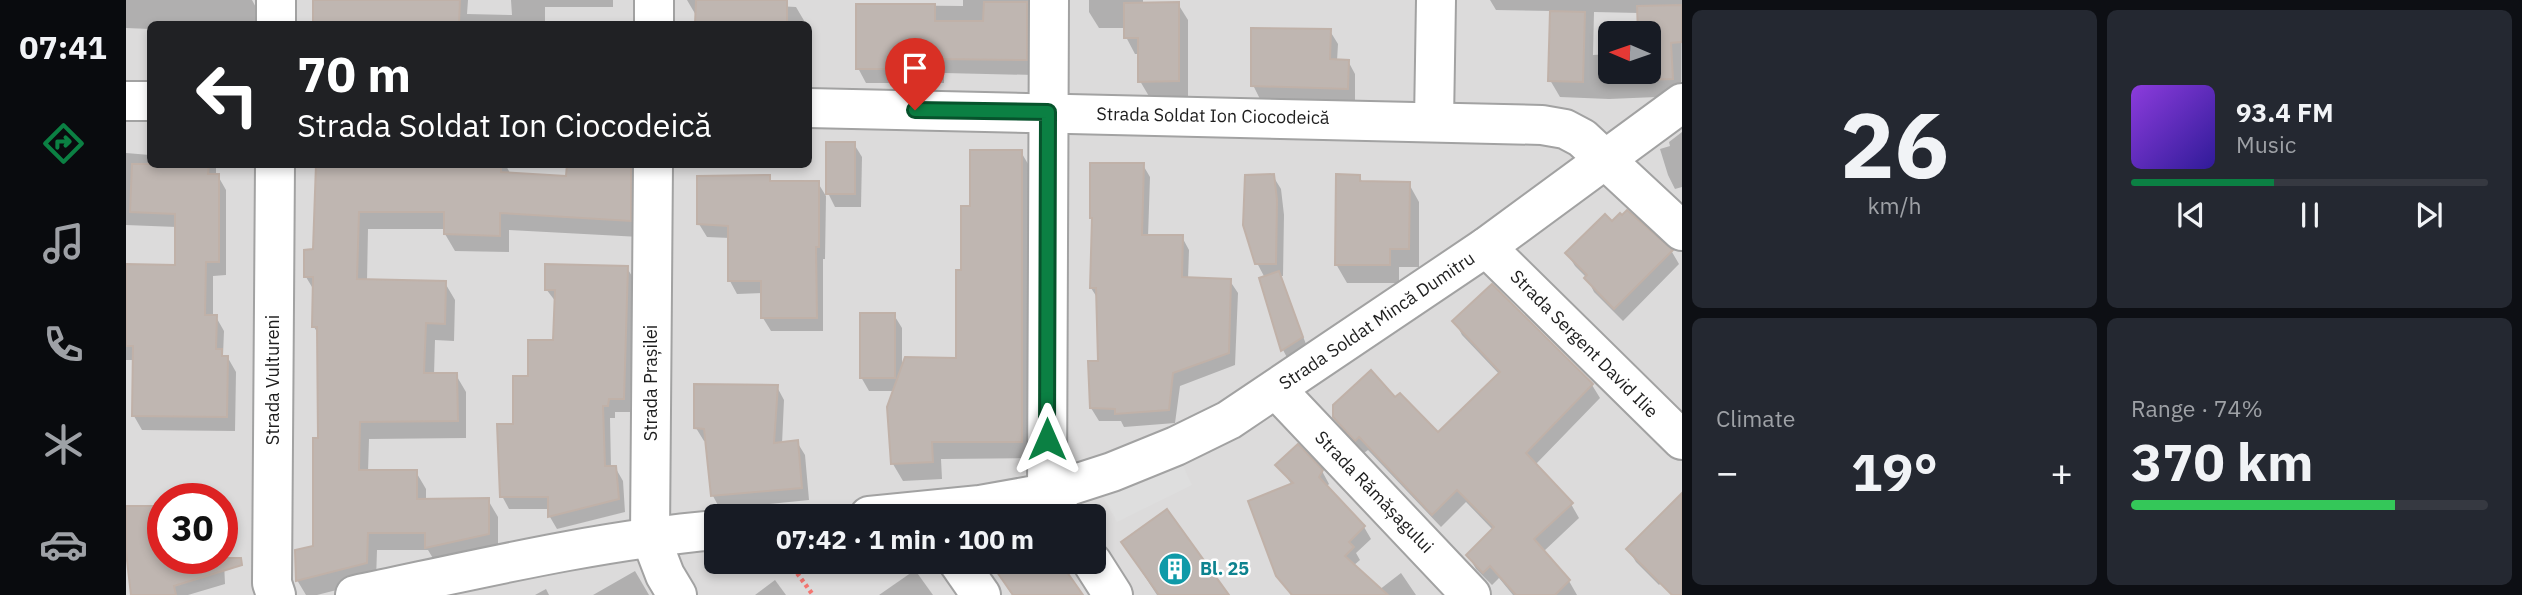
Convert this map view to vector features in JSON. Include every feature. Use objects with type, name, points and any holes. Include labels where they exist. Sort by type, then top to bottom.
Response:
[{"type":"street","points":[[276,0],[276,21]]},
{"type":"street","points":[[654,0],[654,21]]},
{"type":"street","points":[[1049,0],[1048,112],[1055,504]]},
{"type":"street","points":[[1434,121],[1436,0]]},
{"type":"street","points":[[126,101],[147,101]]},
{"type":"street","name":"Strada Soldat Mincă Dumitru","points":[[1057,504],[1112,472],[1176,446],[1229,420],[1486,247],[1682,103]]},
{"type":"street","name":"Strada Soldat Ion Ciocodeică","points":[[812,108],[1542,125],[1565,129],[1582,138],[1682,231]]},
{"type":"street","name":"Strada Vultureni","points":[[275,168],[272,583],[276,595]]},
{"type":"street","name":"Strada Prașilei","points":[[653,168],[650,536],[665,575],[677,595]]},
{"type":"street","name":"Strada Sergent David Ilie","points":[[1486,247],[1682,440]]},
{"type":"street","name":"Strada Rămășagului","points":[[1276,389],[1471,595]]},
{"type":"street","name":"Strada Soldat Mincă Dumitru","points":[[990,504],[1009,501],[1044,504]]},
{"type":"street","points":[[355,595],[650,536],[704,531]]},
{"type":"street","points":[[966,574],[981,595]]},
{"type":"street","points":[[1100,574],[1113,595]]},
{"type":"path","points":[[798,574],[813,595]]},
{"type":"shaded area","points":[[126,0],[1682,0],[1682,595],[126,595]]},
{"type":"shaded area","points":[[1178,455],[1192,485],[1117,522],[1101,493]]},
{"type":"building","points":[[313,0],[460,0],[459,21],[313,21]]},
{"type":"building","points":[[696,0],[787,0],[787,21],[695,21]]},
{"type":"building","points":[[984,2],[1027,2],[1027,60],[936,59],[936,69],[856,69],[856,4],[935,4],[935,21],[983,21]]},
{"type":"building","points":[[1179,2],[1179,81],[1138,82],[1138,38],[1124,38],[1124,3]]},
{"type":"building","points":[[1682,5],[1682,42],[1671,43],[1673,79],[1661,79],[1661,21],[1638,21],[1637,6]]},
{"type":"building","points":[[1550,11],[1585,12],[1583,82],[1548,81]]},
{"type":"building","points":[[1251,28],[1331,29],[1330,59],[1349,60],[1348,89],[1251,86]]},
{"type":"building","points":[[826,142],[855,142],[855,194],[826,194]]},
{"type":"building","points":[[970,150],[1022,150],[1022,442],[932,442],[933,462],[891,464],[887,407],[905,357],[956,358],[956,270],[961,270],[961,206],[970,206]]},
{"type":"building","points":[[1090,163],[1144,163],[1142,235],[1183,235],[1182,277],[1231,279],[1229,353],[1173,373],[1169,410],[1115,414],[1115,409],[1090,408],[1088,361],[1098,361],[1096,288],[1090,288]]},
{"type":"building","points":[[132,164],[147,164],[147,168],[209,168],[208,174],[219,174],[219,262],[206,262],[205,315],[217,315],[216,349],[222,349],[222,356],[228,356],[227,417],[132,416],[133,346],[126,346],[126,264],[175,265],[175,214],[130,212]]},
{"type":"building","points":[[316,168],[501,168],[501,172],[566,176],[567,168],[631,168],[631,221],[500,213],[500,236],[444,234],[444,212],[359,212],[357,279],[446,281],[445,324],[426,323],[424,373],[457,373],[458,421],[360,422],[359,470],[417,470],[417,499],[489,498],[489,534],[425,548],[425,533],[368,533],[367,563],[296,581],[295,550],[313,546],[313,438],[318,438],[317,327],[312,327],[313,277],[304,277],[304,250],[313,249]]},
{"type":"building","points":[[1274,174],[1277,200],[1276,264],[1255,264],[1243,225],[1245,175]]},
{"type":"building","points":[[1336,174],[1360,175],[1360,181],[1410,182],[1409,249],[1390,249],[1390,265],[1335,265]]},
{"type":"building","points":[[770,175],[770,181],[819,181],[817,318],[761,318],[761,281],[728,281],[728,226],[697,224],[697,176]]},
{"type":"building","points":[[1627,210],[1673,250],[1614,309],[1584,278],[1587,275],[1565,253],[1605,214],[1612,221]]},
{"type":"building","points":[[545,264],[628,266],[624,399],[609,399],[608,406],[603,406],[605,466],[616,466],[619,499],[548,517],[548,497],[500,497],[497,424],[513,424],[513,376],[528,376],[528,340],[553,340],[555,290],[545,290]]},
{"type":"building","points":[[1279,271],[1303,337],[1281,351],[1259,278]]},
{"type":"building","points":[[1492,284],[1593,384],[1526,453],[1573,503],[1534,539],[1570,580],[1555,595],[1516,595],[1490,566],[1483,573],[1466,555],[1494,527],[1457,490],[1432,515],[1359,437],[1355,441],[1333,417],[1333,405],[1371,370],[1395,397],[1400,393],[1438,432],[1500,372],[1452,321]]},
{"type":"building","points":[[860,313],[895,313],[895,378],[860,378]]},
{"type":"building","points":[[694,384],[778,385],[774,443],[798,440],[802,488],[711,496],[704,429],[694,428]]},
{"type":"building","points":[[1298,444],[1323,470],[1319,477],[1365,526],[1349,542],[1354,547],[1345,556],[1388,595],[1292,595],[1276,576],[1248,501],[1293,483],[1275,465]]},
{"type":"building","points":[[1682,493],[1682,595],[1672,595],[1626,549]]},
{"type":"building","points":[[126,506],[147,506],[147,574],[213,574],[174,586],[176,595],[131,595],[126,552]]},
{"type":"building","name":"Bl. 25","points":[[1167,509],[1229,595],[1159,595],[1121,542]]},
{"type":"building","points":[[998,574],[1068,574],[1083,595],[1013,595]]},
{"type":"place","name":"Bl. 25","points":[[1175,569]]},
{"type":"route","points":[[915,110],[1048,112],[1047,439]]}]
